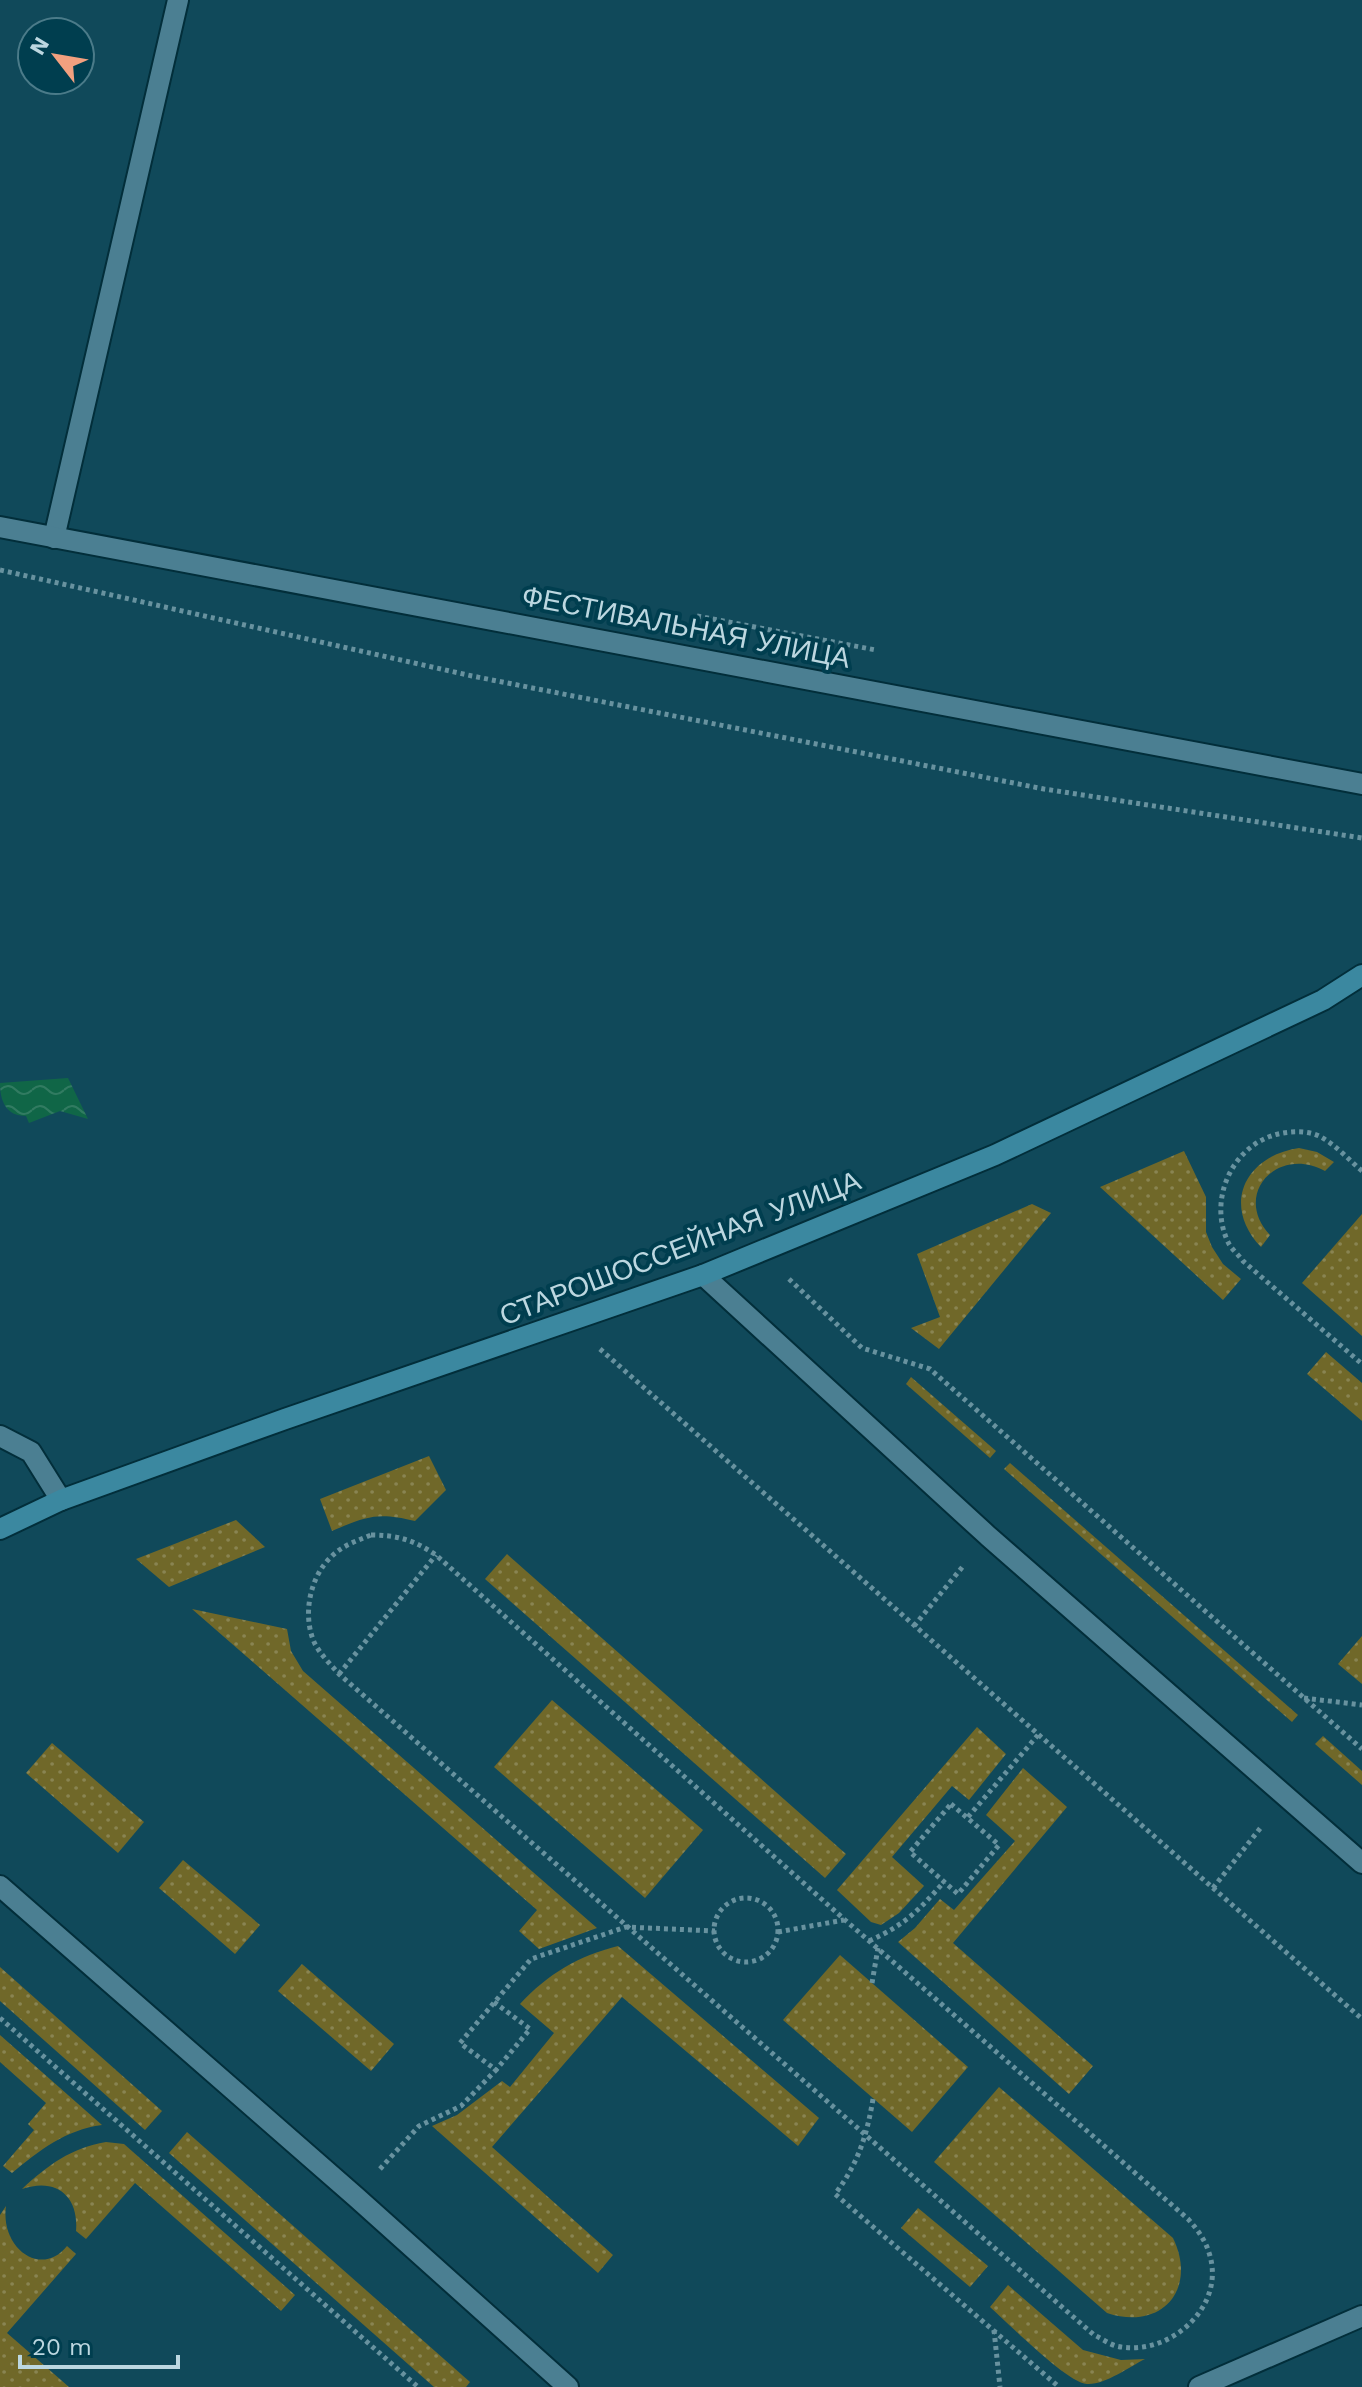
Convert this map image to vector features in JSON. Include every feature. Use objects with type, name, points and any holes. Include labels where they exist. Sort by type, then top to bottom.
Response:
[{"type":"street","points":[[54,538],[178,0]]},
{"type":"street","name":"ФЕСТИВАЛЬНАЯ УЛИЦА","points":[[0,527],[1362,784]]},
{"type":"street","name":"СТАРОШОССЕЙНАЯ УЛИЦА","points":[[0,1529],[61,1500],[285,1419],[703,1275],[995,1155],[1323,1000],[1362,975]]},
{"type":"street","points":[[703,1275],[988,1536],[1362,1863]]},
{"type":"street","points":[[0,1436],[31,1452],[61,1500]]},
{"type":"street","points":[[0,1886],[568,2387]]},
{"type":"street","points":[[1199,2387],[1362,2316]]},
{"type":"path","points":[[0,570],[472,676],[1044,789],[1362,838]]},
{"type":"path","points":[[1361,1167],[1319,1136],[1297,1131],[1272,1135],[1249,1148],[1231,1167],[1222,1191],[1221,1217],[1229,1243],[1243,1261],[1362,1364]]},
{"type":"path","points":[[807,1296],[862,1348],[930,1369],[1362,1749]]},
{"type":"path","points":[[614,1361],[1362,2019]]},
{"type":"path","points":[[371,1535],[395,1535],[416,1542],[436,1555],[845,1920],[1188,2219],[1201,2234],[1211,2257],[1211,2283],[1203,2307],[1188,2327],[1166,2342],[1152,2346],[1116,2346],[1094,2335],[339,1674],[315,1644],[309,1622],[313,1587],[330,1557],[349,1544],[371,1535]]},
{"type":"path","points":[[339,1674],[436,1555]]},
{"type":"path","points":[[914,1626],[953,1577]]},
{"type":"path","points":[[1304,1698],[1362,1705]]},
{"type":"path","points":[[968,1817],[1038,1735]]},
{"type":"path","points":[[951,1804],[999,1845],[958,1894],[944,1882],[910,1852],[951,1804]]},
{"type":"path","points":[[1213,1888],[1251,1840]]},
{"type":"path","points":[[869,1941],[900,1927],[944,1882]]},
{"type":"path","points":[[745,1898],[765,1904],[777,1921],[778,1932],[769,1952],[750,1961],[729,1957],[721,1950],[715,1931],[716,1921],[727,1905],[745,1898]]},
{"type":"path","points":[[778,1932],[845,1920]]},
{"type":"path","points":[[496,2070],[460,2043],[531,1959],[626,1927],[715,1931]]},
{"type":"path","points":[[872,1983],[878,1948]]},
{"type":"path","points":[[356,2197],[419,2126],[461,2106],[530,2029],[494,2002]]},
{"type":"path","points":[[0,2018],[418,2387]]},
{"type":"path","points":[[873,2099],[867,2137],[845,2182],[835,2194],[1059,2387]]},
{"type":"path","points":[[994,2330],[1000,2387]]},
{"type":"shaded area","points":[[1299,1148],[1317,1152],[1334,1162],[1325,1171],[1291,1164],[1276,1169],[1265,1178],[1258,1190],[1256,1204],[1259,1220],[1270,1235],[1261,1247],[1242,1215],[1241,1199],[1245,1185],[1265,1161]]},
{"type":"shaded area","points":[[1184,1151],[1206,1197],[1206,1232],[1212,1247],[1223,1264],[1241,1279],[1223,1300],[1100,1187]]},
{"type":"shaded area","points":[[1032,1204],[1051,1213],[939,1349],[911,1328],[940,1317],[917,1254]]},
{"type":"shaded area","points":[[1362,1214],[1362,1336],[1302,1283]]},
{"type":"shaded area","points":[[1326,1352],[1362,1383],[1362,1421],[1307,1374]]},
{"type":"shaded area","points":[[911,1377],[996,1451],[990,1458],[906,1384]]},
{"type":"shaded area","points":[[429,1456],[446,1490],[415,1521],[373,1517],[332,1531],[320,1499]]},
{"type":"shaded area","points":[[1010,1463],[1298,1715],[1292,1722],[1004,1469]]},
{"type":"shaded area","points":[[236,1520],[265,1547],[169,1587],[136,1559]]},
{"type":"shaded area","points":[[507,1554],[846,1854],[825,1878],[485,1579]]},
{"type":"shaded area","points":[[192,1609],[287,1629],[291,1651],[303,1671],[597,1928],[539,1949],[519,1931],[537,1910]]},
{"type":"shaded area","points":[[1362,1636],[1362,1684],[1338,1664]]},
{"type":"shaded area","points":[[552,1700],[703,1830],[645,1898],[494,1767]]},
{"type":"shaded area","points":[[977,1727],[1006,1754],[969,1800],[952,1786],[892,1857],[924,1886],[899,1913],[881,1925],[871,1922],[837,1890]]},
{"type":"shaded area","points":[[1323,1736],[1362,1771],[1362,1785],[1315,1744]]},
{"type":"shaded area","points":[[52,1743],[144,1822],[118,1853],[26,1773]]},
{"type":"shaded area","points":[[1023,1768],[1067,1807],[953,1943],[1093,2066],[1069,2094],[898,1942],[940,1899],[954,1910],[1015,1841],[986,1815]]},
{"type":"shaded area","points":[[183,1860],[260,1925],[235,1954],[159,1888]]},
{"type":"shaded area","points":[[618,1946],[819,2118],[798,2146],[622,1997],[492,2147],[613,2255],[598,2273],[432,2126],[457,2115],[502,2081],[510,2087],[554,2033],[520,2004],[531,1993],[577,1961]]},
{"type":"shaded area","points":[[840,1955],[968,2067],[912,2132],[783,2020]]},
{"type":"shaded area","points":[[302,1964],[394,2044],[371,2071],[278,1991]]},
{"type":"shaded area","points":[[0,1967],[162,2111],[145,2130],[0,2001]]},
{"type":"shaded area","points":[[0,2035],[102,2125],[65,2136],[12,2173],[3,2166],[34,2130],[28,2124],[46,2103],[0,2062]]},
{"type":"shaded area","points":[[999,2087],[1173,2238],[1180,2257],[1181,2274],[1170,2302],[1144,2316],[1126,2317],[1107,2313],[934,2162]]},
{"type":"shaded area","points":[[187,2132],[470,2382],[466,2387],[434,2387],[169,2153]]},
{"type":"shaded area","points":[[106,2142],[124,2144],[295,2295],[281,2311],[135,2183],[86,2239],[76,2231],[74,2208],[63,2192],[45,2186],[22,2189],[61,2159],[82,2148]]},
{"type":"shaded area","points":[[6,2206],[9,2235],[25,2254],[35,2259],[46,2259],[67,2246],[76,2254],[7,2333],[69,2387],[0,2387],[0,2215]]},
{"type":"shaded area","points":[[918,2208],[988,2266],[970,2287],[901,2228]]},
{"type":"shaded area","points":[[1008,2285],[1083,2350],[1121,2360],[1145,2359],[1101,2382],[1087,2384],[1078,2381],[1052,2363],[990,2307]]},
{"type":"water","points":[[68,1078],[88,1119],[60,1111],[29,1123],[26,1116],[9,1110],[1,1096],[0,1083]]}]
